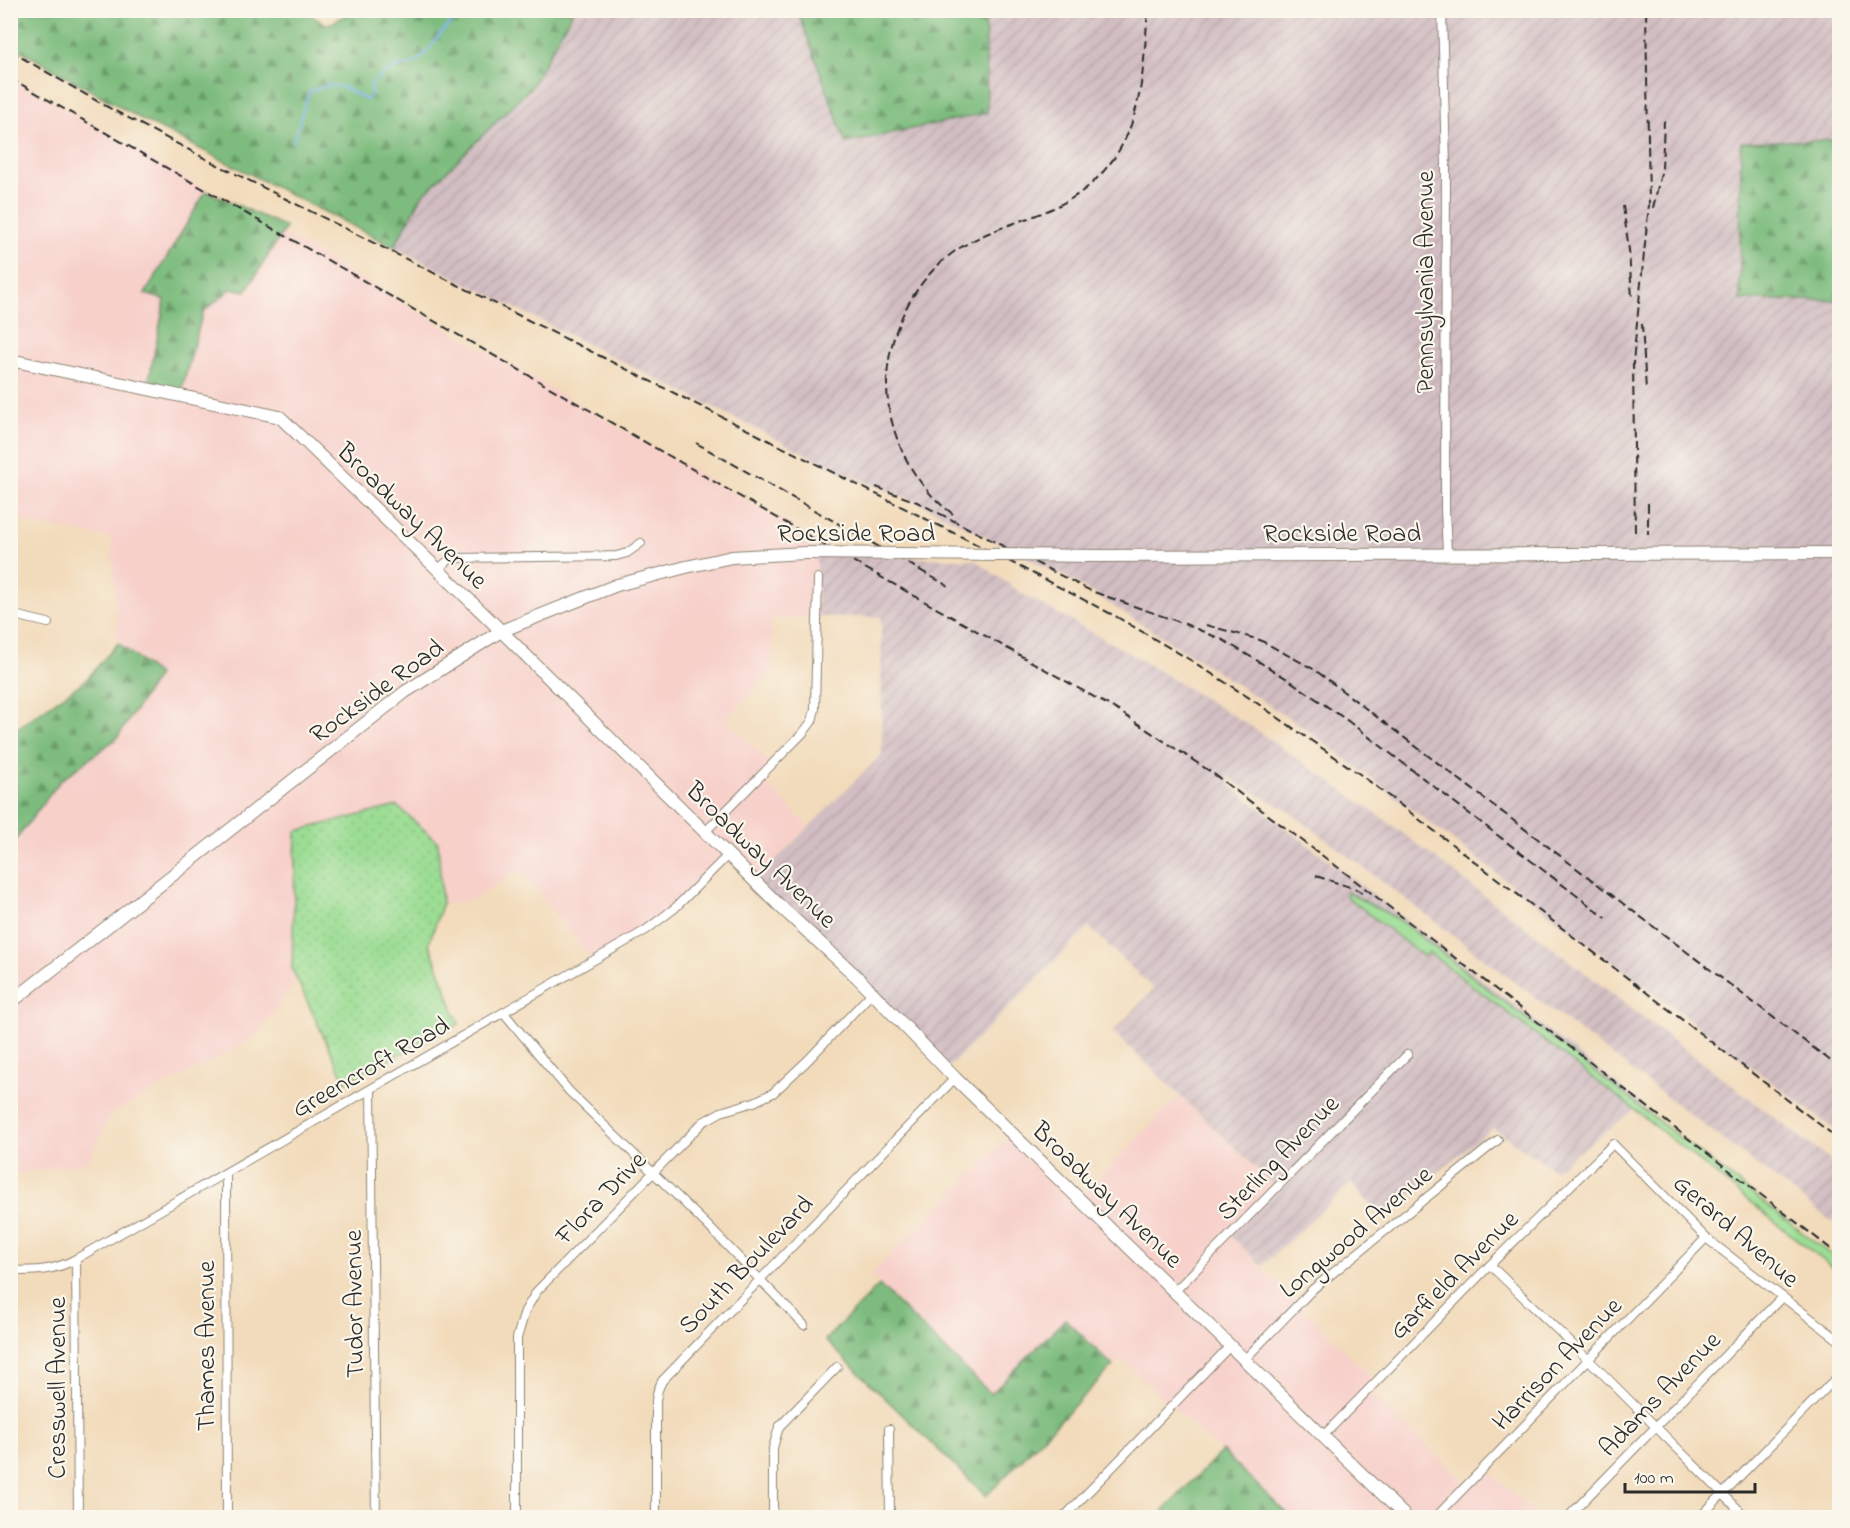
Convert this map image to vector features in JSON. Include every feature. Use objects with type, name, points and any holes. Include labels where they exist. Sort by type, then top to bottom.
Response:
[{"type":"main road","name":"Broadway Avenue","points":[[10,360],[280,417],[1407,1518]]},
{"type":"main road","name":"Rockside Road","points":[[10,1002],[396,699],[501,631],[617,585],[686,567],[732,557],[805,554],[1098,556],[1839,553]]},
{"type":"street","name":"Pennsylvania Avenue","points":[[1442,10],[1446,166],[1445,509],[1448,554]]},
{"type":"street","points":[[438,570],[454,558],[616,556],[627,553],[641,543]]},
{"type":"street","points":[[706,831],[803,733],[812,721],[815,709],[818,578]]},
{"type":"street","points":[[10,615],[48,623]]},
{"type":"street","name":"Greencroft Road","points":[[10,1271],[47,1270],[62,1267],[504,1013],[646,930],[675,908],[728,855]]},
{"type":"street","name":"Flora Drive","points":[[517,1518],[517,1345],[523,1318],[537,1291],[712,1116],[754,1102],[772,1093],[807,1061],[872,993]]},
{"type":"street","points":[[504,1013],[570,1091],[804,1325]]},
{"type":"street","name":"Sterling Avenue","points":[[1175,1291],[1408,1054]]},
{"type":"street","name":"South Boulevard","points":[[656,1518],[656,1400],[658,1389],[670,1372],[955,1078]]},
{"type":"street","name":"Tudor Avenue","points":[[371,1090],[376,1518]]},
{"type":"street","name":"Longwood Avenue","points":[[1244,1360],[1313,1289],[1498,1140]]},
{"type":"street","name":"Gerard Avenue","points":[[1613,1144],[1706,1238],[1839,1341]]},
{"type":"street","name":"Garfield Avenue","points":[[1324,1435],[1490,1265],[1613,1144]]},
{"type":"street","name":"Thames Avenue","points":[[226,1173],[227,1518]]},
{"type":"street","name":"Harrison Avenue","points":[[1436,1518],[1706,1238]]},
{"type":"street","name":"Cresswell Avenue","points":[[76,1259],[78,1518]]},
{"type":"street","points":[[1490,1265],[1747,1518]]},
{"type":"street","name":"Adams Avenue","points":[[1567,1518],[1782,1297]]},
{"type":"street","points":[[1063,1518],[1230,1346]]},
{"type":"street","points":[[773,1518],[773,1448],[779,1427],[837,1367]]},
{"type":"street","points":[[1699,1518],[1839,1374]]},
{"type":"street","points":[[889,1429],[890,1518]]},
{"type":"street","points":[[1833,1518],[1839,1511]]},
{"type":"shaded area","points":[[573,11],[798,11],[846,143],[987,113],[985,11],[1839,11],[1839,140],[1742,142],[1741,300],[1839,300],[1839,1133],[1310,732],[1075,582],[917,502],[846,474],[394,247],[422,196],[531,87]]},
{"type":"shaded area","points":[[11,78],[836,552],[817,617],[771,619],[773,672],[725,719],[772,765],[760,777],[808,826],[755,881],[729,856],[675,908],[593,961],[520,870],[472,900],[442,905],[438,842],[296,831],[293,985],[254,1038],[112,1114],[87,1162],[11,1175],[11,846],[60,781],[117,738],[158,675],[118,643],[112,538],[11,520]]},
{"type":"shaded area","points":[[817,553],[975,560],[1024,595],[1131,654],[1252,727],[1388,822],[1839,1167],[1839,1227],[1286,809],[1241,786],[1228,776],[1230,786],[1642,1104],[1554,1170],[1493,1128],[1382,1217],[1351,1183],[1262,1266],[1230,1235],[1276,1187],[1113,1032],[1154,989],[1089,927],[947,1069],[755,881],[882,754],[881,617],[817,617]]},
{"type":"shaded area","points":[[1179,1096],[1276,1188],[1230,1235],[1376,1382],[1369,1390],[1467,1485],[1485,1467],[1539,1517],[1292,1517],[1121,1359],[1113,1366],[1065,1320],[991,1395],[871,1275],[1013,1133],[1079,1197]]},
{"type":"green space","points":[[301,10],[328,25],[354,11],[573,11],[531,87],[422,196],[394,247],[143,120],[11,45],[11,11]]},
{"type":"green space","points":[[798,11],[985,11],[987,113],[846,143]]},
{"type":"green space","points":[[1839,140],[1839,300],[1740,300],[1741,142]]},
{"type":"green space","points":[[206,191],[286,227],[246,291],[231,289],[203,312],[180,396],[147,389],[165,300],[145,294]]},
{"type":"green space","points":[[118,643],[158,675],[117,738],[60,781],[11,846],[12,732],[86,680]]},
{"type":"green space","points":[[397,806],[438,842],[442,905],[429,943],[459,1024],[345,1082],[292,969],[296,831]]},
{"type":"green space","points":[[1347,892],[1398,919],[1839,1261],[1839,1273],[1635,1110],[1428,952],[1424,957],[1346,896]]},
{"type":"green space","points":[[879,1285],[991,1394],[1065,1319],[1113,1366],[986,1496],[825,1340]]},
{"type":"green space","points":[[1222,1451],[1290,1517],[1157,1517]]},
{"type":"waterway","points":[[293,142],[309,92],[329,85],[342,87],[367,100],[371,95],[371,85],[377,79],[400,66],[415,63],[450,23],[462,17],[485,16],[495,10]]},
{"type":"railway","points":[[953,514],[940,504],[919,480],[903,453],[892,423],[887,384],[889,359],[895,335],[916,291],[950,255],[989,233],[1060,205],[1093,183],[1108,166],[1120,149],[1135,112],[1143,72],[1148,10]]},
{"type":"railway","points":[[1635,532],[1633,362],[1649,204],[1646,10]]},
{"type":"railway","points":[[10,51],[104,105],[208,160],[966,539],[1117,617],[1192,661],[1361,775],[1840,1140]]},
{"type":"railway","points":[[10,78],[1117,710],[1211,772],[1348,875],[1840,1256]]},
{"type":"railway","points":[[1653,208],[1662,169],[1664,121]]},
{"type":"railway","points":[[1623,206],[1632,299]]},
{"type":"railway","points":[[1642,324],[1646,390]]},
{"type":"railway","points":[[696,443],[948,586]]},
{"type":"railway","points":[[876,487],[917,502],[1091,591],[1223,640],[1289,680],[1348,721],[1606,918]]},
{"type":"railway","points":[[1648,503],[1648,534]]},
{"type":"railway","points":[[1206,625],[1260,640],[1315,670],[1840,1068]]},
{"type":"railway","points":[[1316,876],[1356,889],[1365,895]]}]
